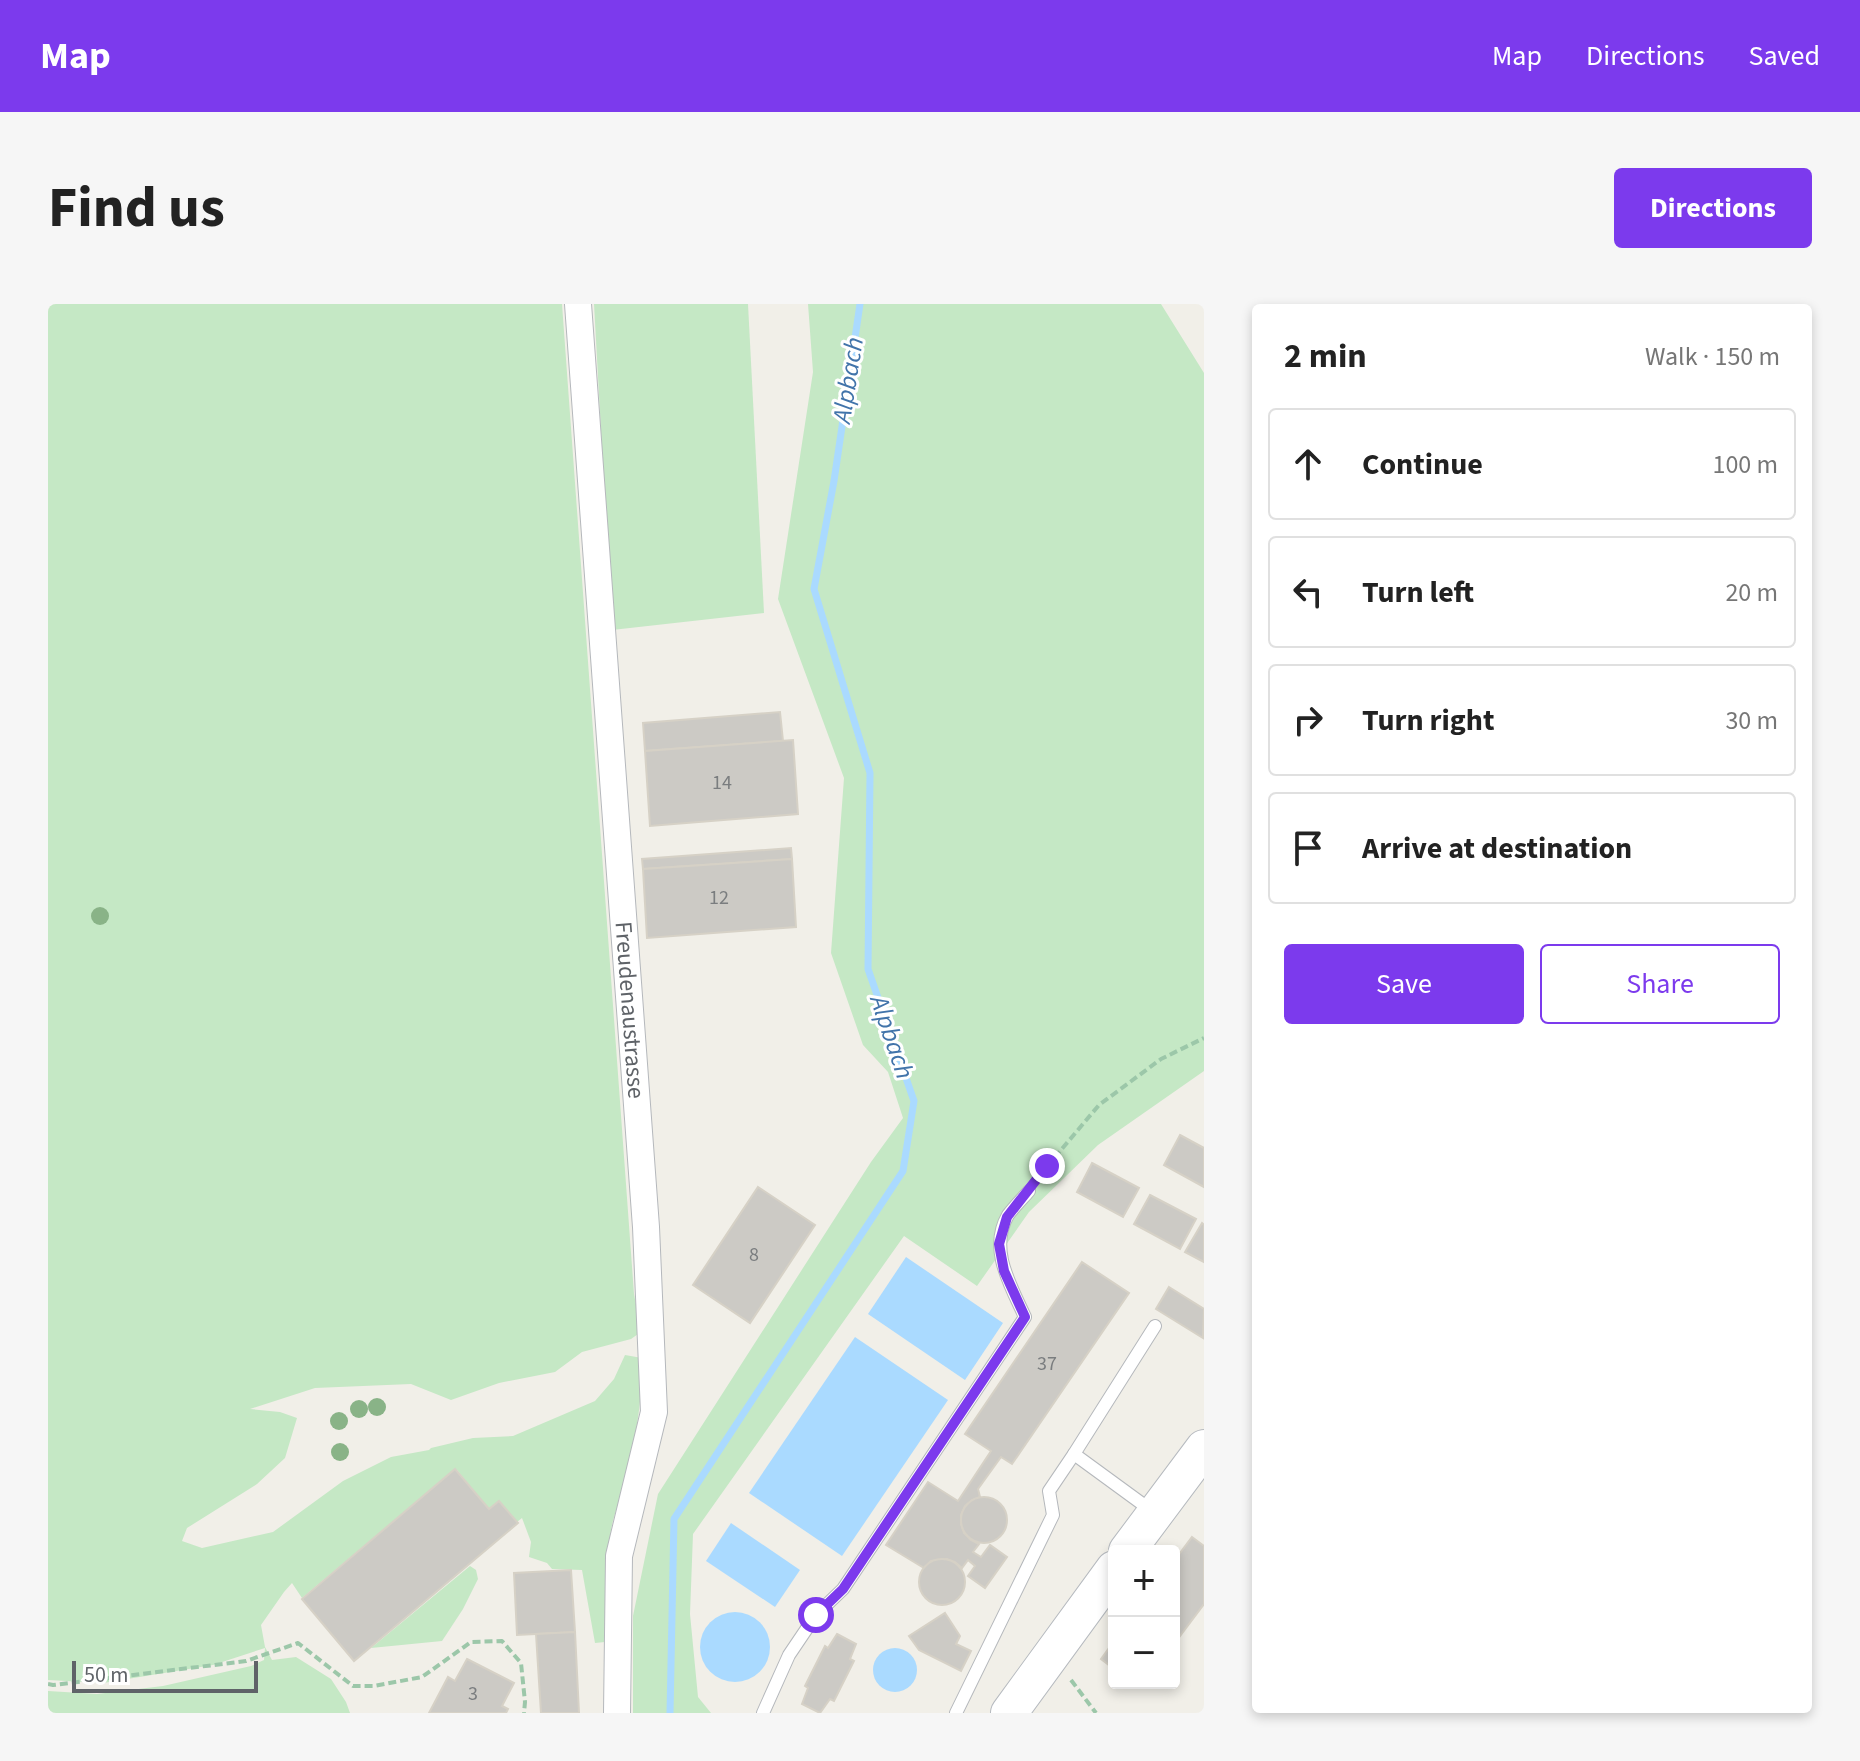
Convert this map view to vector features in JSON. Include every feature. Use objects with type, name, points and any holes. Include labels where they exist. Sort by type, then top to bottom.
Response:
[{"type":"main road","points":[[1131,1545],[1204,1448]]},
{"type":"main road","points":[[1009,1713],[1108,1577]]},
{"type":"street","name":"Freudenaustrasse","points":[[578,304],[645,1211],[654,1412],[619,1556],[617,1713]]},
{"type":"lane","points":[[763,1713],[789,1655],[816,1615],[843,1589],[1025,1317],[1004,1271],[999,1244],[1007,1217],[1029,1191]]},
{"type":"lane","points":[[956,1713],[1053,1515],[1049,1491],[1155,1326]]},
{"type":"lane","points":[[1074,1454],[1155,1513]]},
{"type":"path","points":[[1029,1191],[1099,1105],[1161,1059],[1204,1038]]},
{"type":"path","points":[[48,1684],[246,1661],[298,1643],[353,1686],[374,1686],[422,1677],[471,1642],[502,1641],[521,1663],[524,1713]]},
{"type":"path","points":[[1052,1655],[1096,1713]]},
{"type":"green space","points":[[48,304],[562,304],[634,1294],[641,1332],[631,1339],[582,1352],[555,1372],[499,1383],[451,1400],[411,1384],[315,1388],[250,1409],[280,1412],[297,1418],[285,1458],[257,1484],[187,1528],[182,1541],[202,1548],[273,1532],[343,1481],[391,1457],[473,1438],[513,1436],[595,1401],[614,1379],[625,1355],[642,1358],[635,1436],[611,1530],[605,1642],[595,1643],[582,1570],[552,1569],[547,1563],[529,1557],[531,1542],[522,1518],[517,1522],[499,1501],[490,1510],[457,1470],[302,1598],[292,1583],[261,1625],[265,1647],[272,1660],[296,1657],[331,1679],[350,1713],[48,1713],[48,1691],[97,1694],[163,1686],[251,1666],[264,1660],[265,1648],[213,1665],[103,1683],[48,1680]]},
{"type":"green space","points":[[594,304],[748,304],[764,613],[612,630]]},
{"type":"green space","points":[[808,304],[1161,304],[1204,373],[1204,1071],[1098,1145],[1029,1212],[977,1286],[904,1236],[693,1534],[690,1614],[698,1697],[711,1713],[633,1713],[633,1616],[658,1494],[871,1162],[903,1118],[888,1072],[863,1045],[831,953],[844,778],[778,599],[813,372]]},
{"type":"green space","points":[[470,1566],[476,1570],[478,1579],[442,1641],[371,1648]]},
{"type":"water","points":[[906,1257],[1003,1323],[965,1380],[868,1314]]},
{"type":"water","points":[[855,1337],[948,1400],[842,1556],[749,1493]]},
{"type":"water","points":[[731,1523],[800,1570],[775,1607],[706,1561]]},
{"type":"water","points":[[742,1612],[764,1627],[770,1647],[768,1661],[760,1672],[749,1680],[728,1682],[710,1672],[702,1661],[700,1640],[710,1622],[721,1614]]},
{"type":"water","points":[[895,1648],[911,1654],[917,1670],[911,1686],[895,1692],[879,1686],[873,1670],[879,1654]]},
{"type":"building","points":[[780,712],[783,741],[645,751],[643,723]]},
{"type":"building","points":[[793,740],[798,814],[650,826],[645,751]]},
{"type":"building","points":[[791,848],[792,859],[643,869],[642,859]]},
{"type":"building","points":[[792,859],[796,927],[647,938],[643,869]]},
{"type":"building","points":[[1180,1135],[1204,1148],[1204,1187],[1164,1165]]},
{"type":"building","points":[[1092,1163],[1139,1188],[1123,1217],[1077,1192]]},
{"type":"building","points":[[758,1187],[815,1225],[750,1323],[693,1285]]},
{"type":"building","points":[[1150,1195],[1196,1219],[1180,1249],[1134,1224]]},
{"type":"building","points":[[1202,1223],[1204,1225],[1204,1262],[1185,1252]]},
{"type":"building","points":[[1082,1262],[1129,1293],[1012,1464],[1001,1457],[978,1489],[980,1497],[965,1506],[961,1515],[964,1533],[979,1544],[973,1552],[981,1557],[990,1545],[1007,1557],[985,1588],[968,1576],[975,1566],[968,1560],[962,1568],[947,1559],[931,1561],[924,1568],[886,1545],[928,1482],[958,1501],[991,1451],[965,1434]]},
{"type":"building","points":[[1169,1287],[1204,1309],[1203,1338],[1156,1309]]},
{"type":"building","points":[[455,1469],[489,1509],[499,1501],[518,1523],[354,1661],[302,1599]]},
{"type":"building","points":[[984,1497],[1000,1504],[1007,1520],[1000,1536],[984,1543],[968,1536],[961,1520],[968,1504]]},
{"type":"building","points":[[1192,1537],[1204,1546],[1204,1604],[1180,1636],[1180,1617],[1180,1553]]},
{"type":"building","points":[[942,1559],[958,1566],[965,1582],[958,1598],[942,1605],[926,1598],[919,1582],[926,1566]]},
{"type":"building","points":[[571,1570],[575,1632],[517,1635],[514,1573]]},
{"type":"building","points":[[945,1613],[960,1636],[956,1644],[971,1651],[961,1671],[919,1650],[909,1636]]},
{"type":"building","points":[[575,1632],[579,1713],[541,1713],[536,1634]]},
{"type":"building","points":[[837,1634],[856,1644],[850,1659],[854,1661],[834,1701],[830,1699],[820,1713],[802,1704],[808,1688],[805,1686],[825,1646],[828,1648]]},
{"type":"building","points":[[1108,1649],[1108,1664],[1101,1659]]},
{"type":"building","points":[[467,1659],[514,1683],[502,1706],[508,1709],[506,1713],[429,1713],[448,1677],[455,1681]]},
{"type":"waterway","name":"Alpbach","points":[[670,1713],[674,1519],[903,1171],[914,1101],[868,969],[870,773],[814,589],[834,481],[860,304]]},
{"type":"route","points":[[816,1615],[843,1589],[1025,1317],[1004,1271],[999,1244],[1007,1217],[1047,1166]]}]
